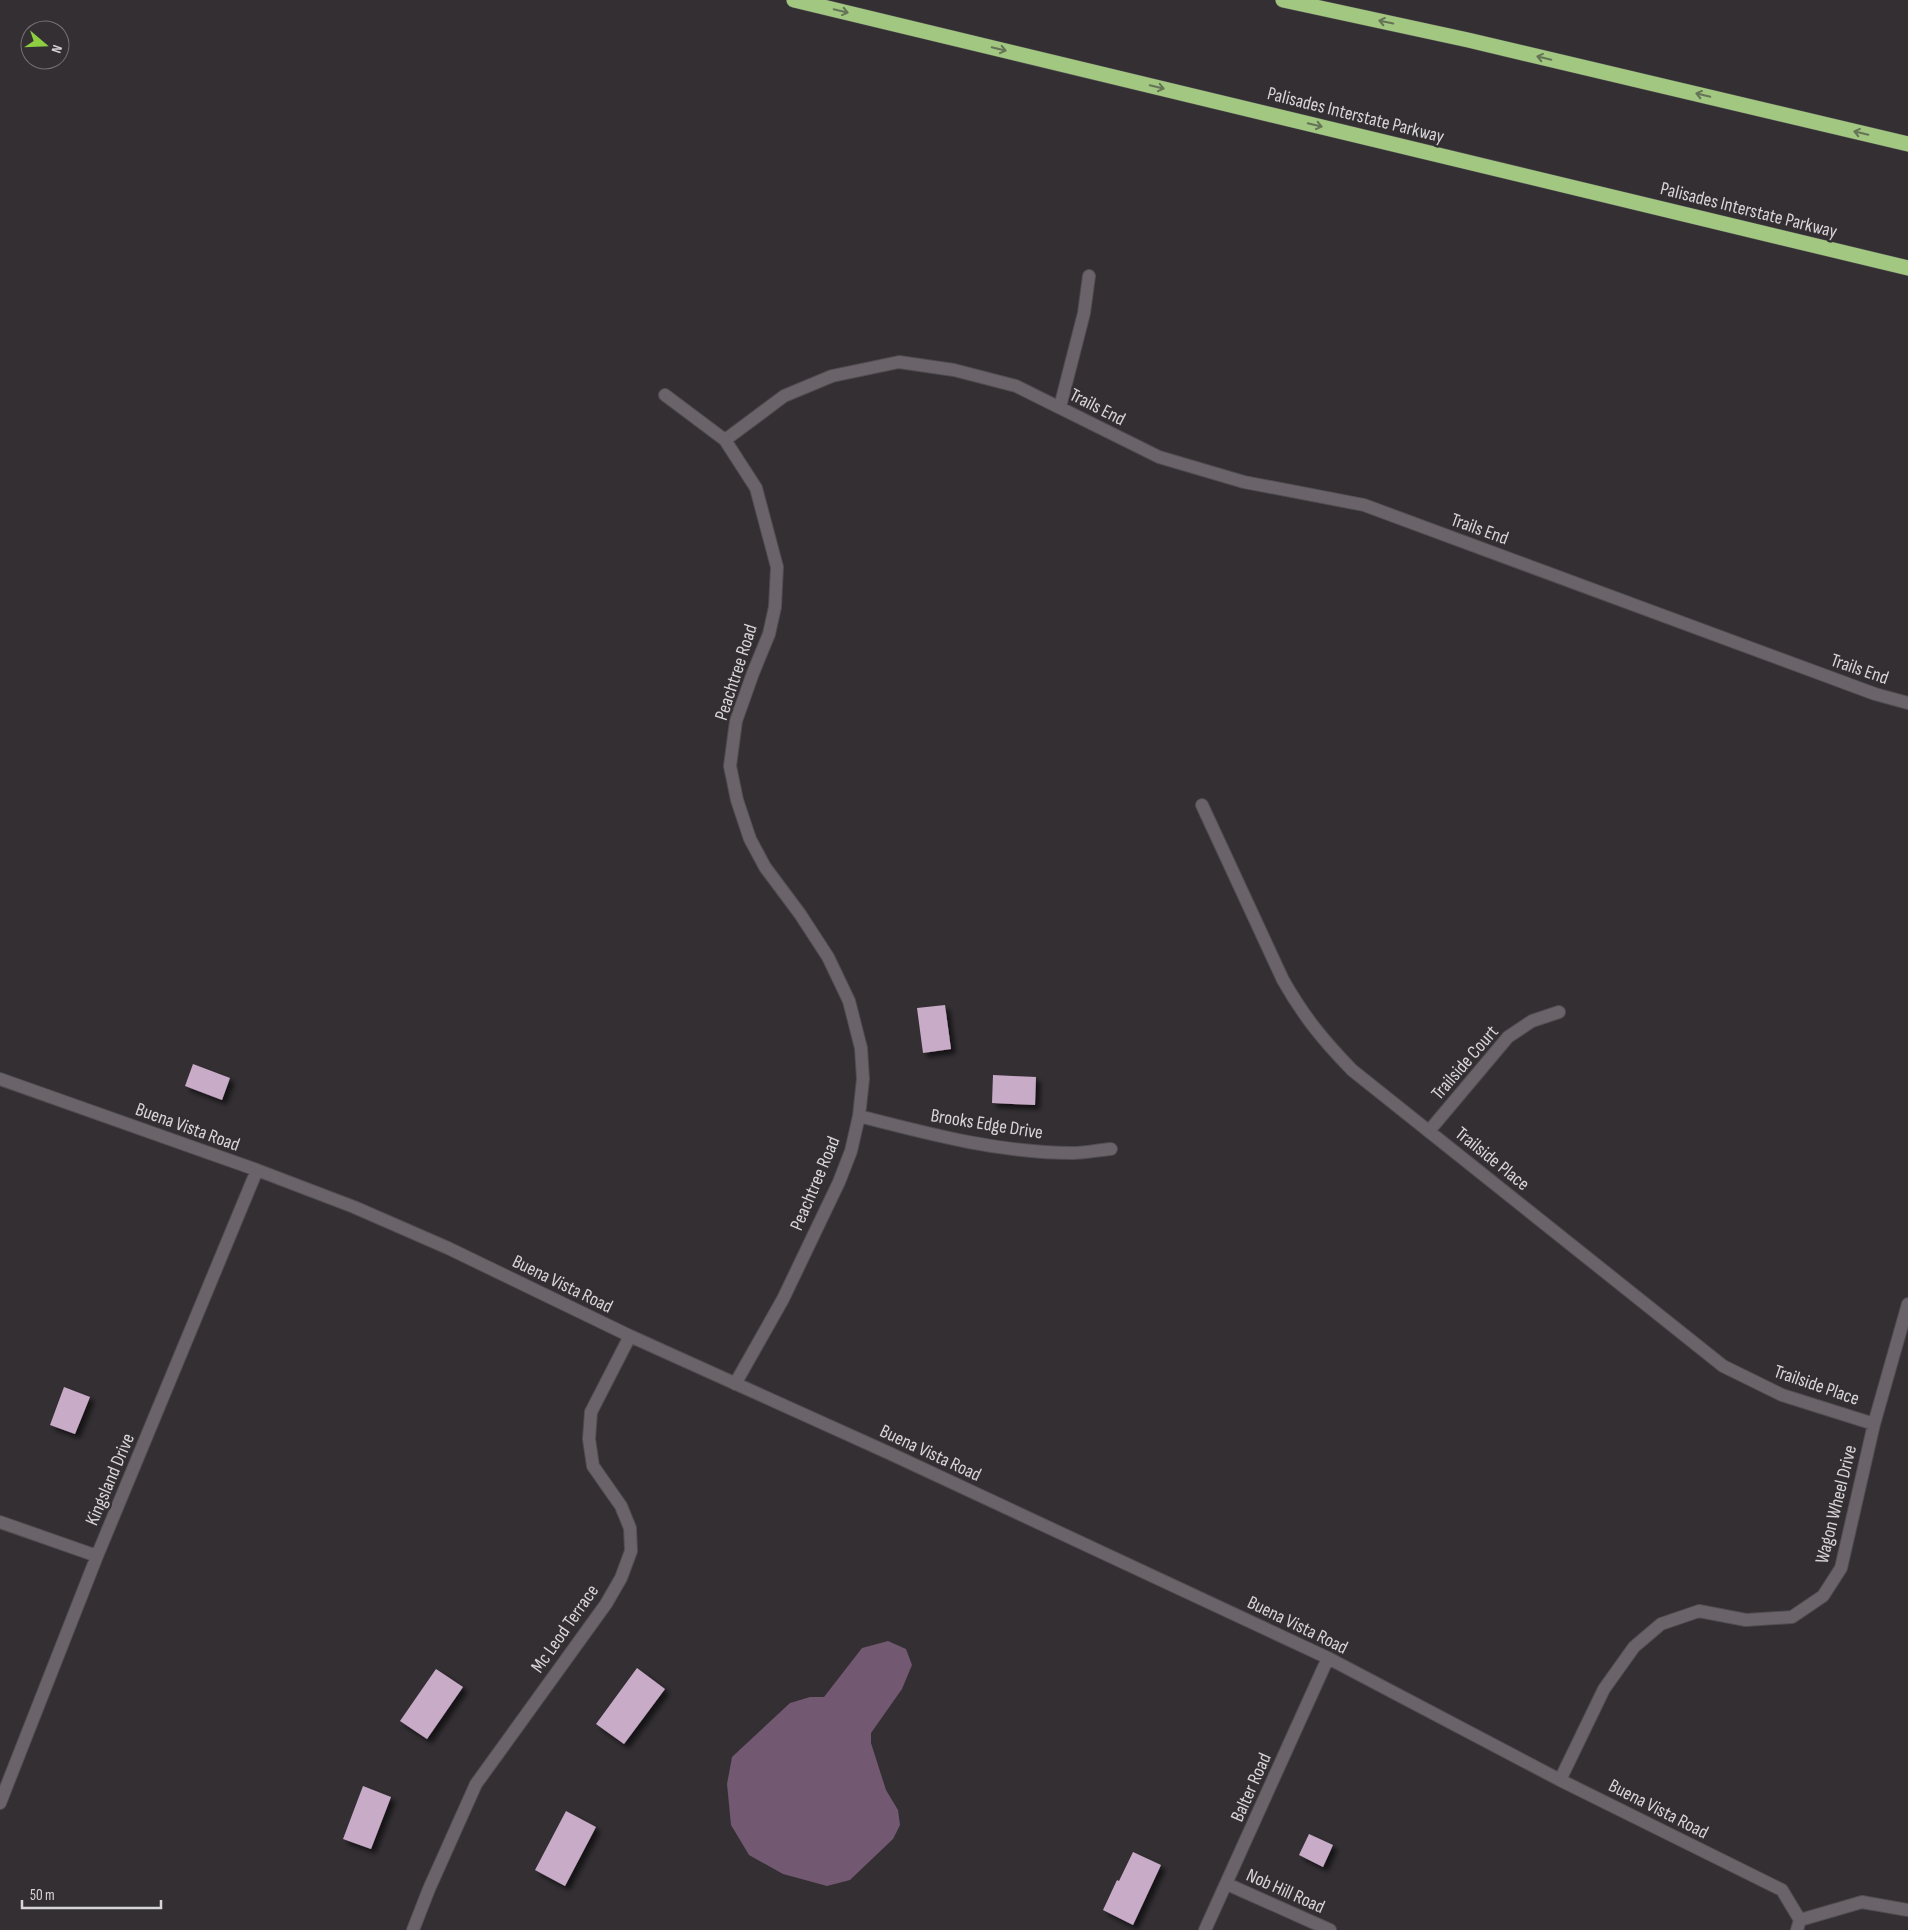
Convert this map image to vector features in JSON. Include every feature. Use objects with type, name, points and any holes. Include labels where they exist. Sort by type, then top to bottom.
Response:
[{"type":"highway","name":"Palisades Interstate Parkway","points":[[794,0],[1908,268]]},
{"type":"highway","points":[[1283,0],[1468,40],[1908,144]]},
{"type":"street","points":[[1060,407],[1084,314],[1089,276]]},
{"type":"street","name":"Trails End","points":[[725,440],[784,396],[832,376],[900,362],[954,370],[1016,386],[1159,457],[1244,482],[1364,505],[1908,704]]},
{"type":"street","name":"Peachtree Road","points":[[665,394],[725,440],[756,488],[777,567],[774,607],[768,634],[736,722],[730,766],[737,800],[750,839],[765,866],[828,957],[849,1002],[861,1048],[863,1079],[859,1116],[851,1151],[839,1182],[783,1299],[735,1384]]},
{"type":"street","name":"Trailside Place","points":[[1202,804],[1283,980],[1298,1006],[1321,1038],[1352,1070],[1723,1366],[1782,1394],[1874,1424]]},
{"type":"street","name":"Trailside Court","points":[[1429,1131],[1508,1036],[1532,1021],[1559,1012]]},
{"type":"street","name":"Buena Vista Road","points":[[0,1079],[257,1170],[354,1207],[448,1248],[630,1336],[898,1457],[1328,1658],[1560,1780],[1782,1890],[1799,1925]]},
{"type":"street","name":"Brooks Edge Drive","points":[[859,1116],[943,1137],[993,1147],[1074,1154],[1111,1149]]},
{"type":"street","name":"Kingsland Drive","points":[[0,1804],[97,1556],[257,1170]]},
{"type":"street","name":"Wagon Wheel Drive","points":[[1560,1780],[1604,1689],[1634,1647],[1661,1624],[1699,1612],[1746,1620],[1792,1617],[1823,1596],[1840,1568],[1874,1424],[1908,1304]]},
{"type":"street","name":"Mc Leod Terrace","points":[[413,1930],[429,1889],[476,1784],[606,1604],[621,1578],[631,1551],[630,1528],[621,1506],[594,1466],[589,1439],[591,1412],[630,1336]]},
{"type":"street","points":[[0,1522],[97,1556]]},
{"type":"street","name":"Balter Road","points":[[1205,1930],[1328,1658]]},
{"type":"street","name":"Nob Hill Road","points":[[1227,1884],[1330,1930]]},
{"type":"street","points":[[1799,1925],[1862,1902],[1908,1910]]},
{"type":"shaded area","points":[[888,1641],[906,1649],[912,1665],[902,1689],[871,1733],[871,1743],[886,1790],[898,1810],[900,1825],[893,1839],[850,1880],[827,1886],[783,1874],[749,1855],[731,1825],[727,1784],[732,1757],[790,1703],[810,1697],[824,1697],[862,1648]]},
{"type":"building","points":[[945,1005],[951,1049],[923,1053],[917,1008]]},
{"type":"building","points":[[193,1064],[230,1078],[222,1100],[185,1086]]},
{"type":"building","points":[[993,1075],[1036,1077],[1035,1105],[992,1103]]},
{"type":"building","points":[[64,1387],[90,1397],[75,1434],[50,1425]]},
{"type":"building","points":[[637,1668],[665,1689],[624,1744],[596,1724]]},
{"type":"building","points":[[436,1669],[463,1687],[427,1739],[400,1721]]},
{"type":"building","points":[[363,1786],[391,1797],[371,1849],[343,1839]]},
{"type":"building","points":[[566,1811],[596,1827],[565,1886],[535,1870]]},
{"type":"building","points":[[1309,1834],[1333,1845],[1323,1867],[1299,1855]]},
{"type":"building","points":[[1133,1852],[1161,1865],[1133,1925],[1103,1910]]}]
